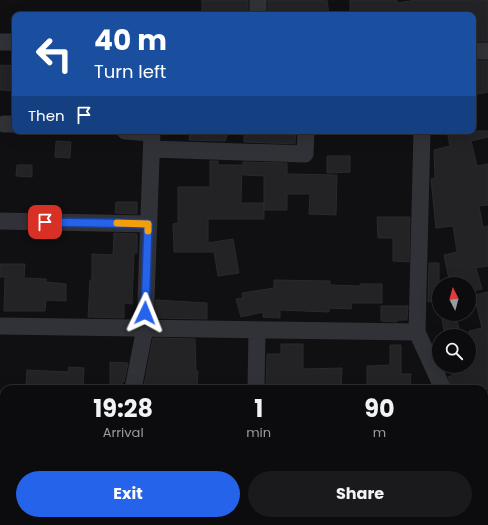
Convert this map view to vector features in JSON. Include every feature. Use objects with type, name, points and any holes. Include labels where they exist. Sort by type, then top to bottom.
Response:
[{"type":"street","points":[[258,0],[258,12]]},
{"type":"street","points":[[0,42],[12,42]]},
{"type":"street","points":[[476,51],[488,51]]},
{"type":"street","points":[[137,134],[152,138],[305,154],[306,134]]},
{"type":"street","points":[[422,134],[417,332],[441,385]]},
{"type":"street","points":[[134,385],[145,328],[152,138]]},
{"type":"street","points":[[0,221],[148,224]]},
{"type":"street","points":[[0,326],[417,332]]},
{"type":"street","points":[[256,385],[257,330]]},
{"type":"building","points":[[202,0],[248,0],[248,12],[202,12]]},
{"type":"building","points":[[268,0],[327,0],[329,12],[268,12]]},
{"type":"building","points":[[350,0],[397,0],[397,3],[416,0],[488,0],[488,41],[476,41],[476,12],[350,12]]},
{"type":"building","points":[[476,61],[488,61],[488,92],[476,94]]},
{"type":"building","points":[[0,65],[12,66],[12,91],[0,90]]},
{"type":"building","points":[[476,131],[488,131],[488,137],[471,141],[477,166],[488,164],[488,205],[479,206],[483,227],[488,226],[488,266],[476,268],[482,289],[476,290],[476,277],[449,277],[444,255],[457,252],[453,226],[436,228],[431,179],[435,178],[434,150],[450,146],[448,134],[476,134]]},
{"type":"building","points":[[190,134],[228,134],[225,141],[189,140]]},
{"type":"building","points":[[244,134],[296,134],[295,144],[244,142]]},
{"type":"building","points":[[56,141],[71,142],[70,158],[55,157]]},
{"type":"building","points":[[327,156],[350,156],[350,172],[327,173]]},
{"type":"building","points":[[210,161],[218,161],[218,165],[242,165],[241,203],[264,203],[264,219],[208,219],[208,243],[233,239],[239,273],[218,276],[214,252],[174,252],[173,224],[178,223],[178,187],[210,187]]},
{"type":"building","points":[[243,162],[287,163],[287,174],[337,175],[336,215],[309,214],[310,194],[287,194],[287,210],[264,210],[264,176],[243,175]]},
{"type":"building","points":[[17,165],[32,165],[32,177],[16,176]]},
{"type":"building","points":[[116,202],[137,202],[137,214],[115,213]]},
{"type":"building","points":[[377,217],[410,217],[409,262],[393,261],[393,238],[378,238]]},
{"type":"building","points":[[114,233],[137,234],[137,253],[134,253],[132,304],[124,303],[124,318],[88,317],[90,280],[92,280],[92,254],[113,255]]},
{"type":"building","points":[[429,263],[439,263],[439,277],[432,277],[432,301],[428,302]]},
{"type":"building","points":[[0,264],[25,264],[24,278],[46,279],[46,282],[66,284],[66,301],[46,300],[45,311],[4,311],[5,277],[0,277]]},
{"type":"building","points":[[274,280],[330,281],[330,285],[360,286],[360,284],[382,284],[382,303],[352,303],[351,309],[329,308],[329,312],[280,310],[280,318],[263,317],[263,312],[241,317],[236,299],[243,298],[242,293],[274,288]]},
{"type":"building","points":[[488,292],[488,385],[451,385],[448,377],[452,376],[451,373],[476,373],[476,329],[482,328],[476,303],[476,295]]},
{"type":"building","points":[[156,300],[207,303],[207,319],[155,318]]},
{"type":"building","points":[[381,306],[408,306],[407,320],[397,320],[397,322],[381,321]]},
{"type":"building","points":[[442,321],[457,321],[459,329],[444,329]]},
{"type":"building","points":[[153,338],[195,339],[196,371],[198,371],[197,385],[144,385]]},
{"type":"building","points":[[281,344],[303,344],[303,369],[342,368],[341,385],[266,385],[267,354],[281,354]]},
{"type":"building","points":[[390,345],[401,345],[401,374],[411,374],[410,385],[367,385],[367,366],[390,365]]},
{"type":"building","points":[[110,362],[128,363],[122,385],[110,385]]},
{"type":"building","points":[[69,367],[84,368],[83,385],[26,384],[27,370],[68,372]]},
{"type":"slow traffic","points":[[117,223],[148,224],[148,231]]},
{"type":"route","points":[[45,222],[148,224],[145,313]]}]
